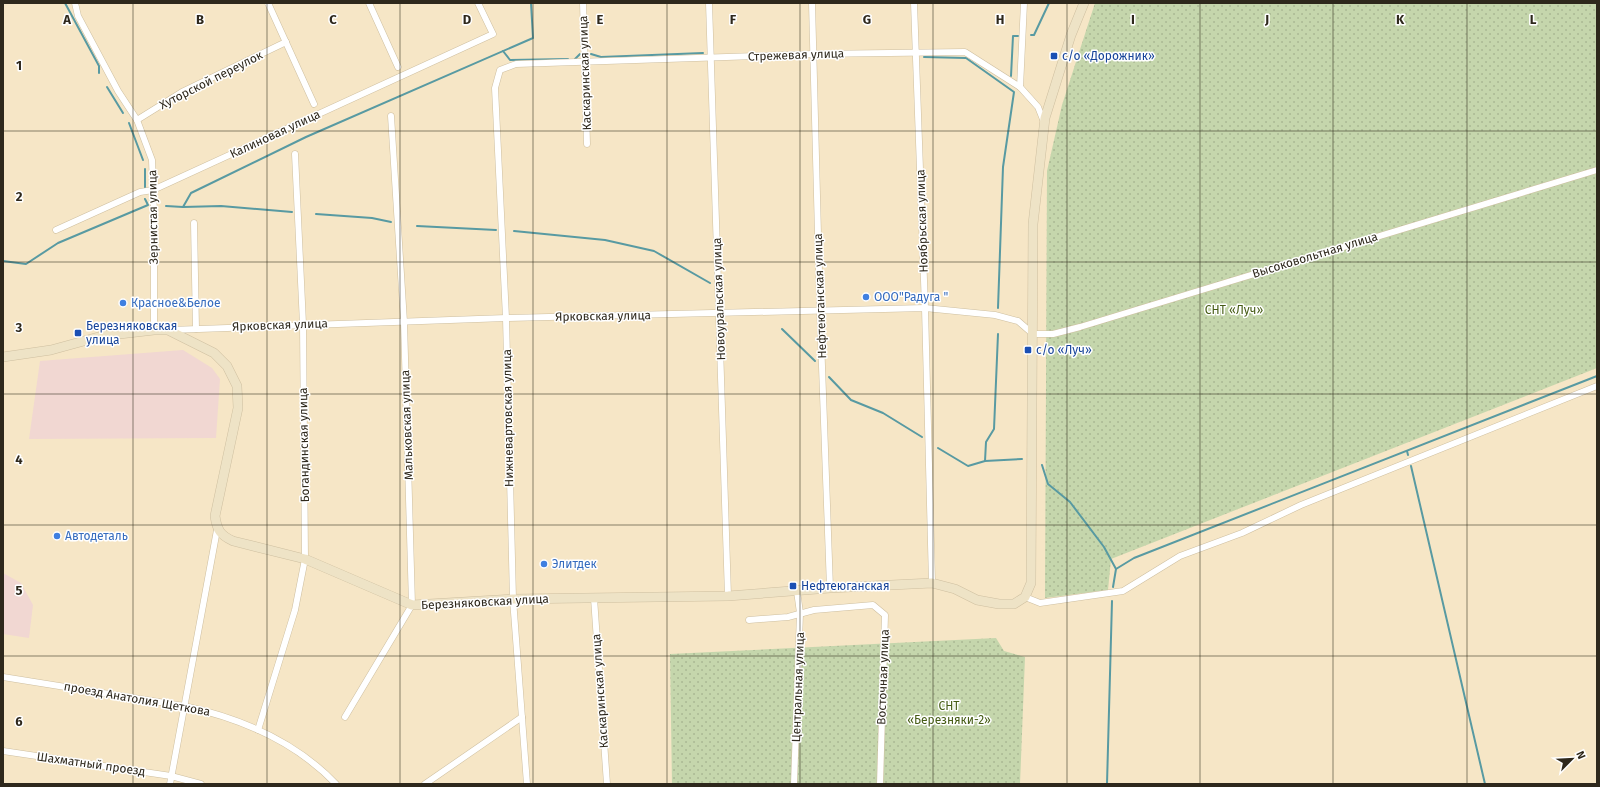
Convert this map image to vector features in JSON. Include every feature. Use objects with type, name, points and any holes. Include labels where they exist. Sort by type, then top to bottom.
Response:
[{"type":"street","name":"Зернистая улица","points":[[75,3],[78,16],[114,85],[137,120],[152,160],[154,190],[154,330]]},
{"type":"street","points":[[268,3],[314,104]]},
{"type":"street","points":[[369,3],[398,67]]},
{"type":"street","name":"Калиновая улица","points":[[56,230],[140,192],[154,190],[493,34],[478,3]]},
{"type":"street","name":"Каскаринская улица","points":[[583,3],[587,144]]},
{"type":"street","name":"Новоуральская улица","points":[[709,3],[728,596]]},
{"type":"street","name":"Нефтеюганская улица","points":[[812,3],[820,311],[830,588]]},
{"type":"street","name":"Ноябрьская улица","points":[[914,3],[925,308],[932,583]]},
{"type":"street","points":[[1020,87],[1024,3]]},
{"type":"street","points":[[1084,3],[1072,35],[1044,124],[1033,224],[1031,583],[1025,597],[1040,603],[1123,591],[1180,556],[1242,533],[1301,505],[1597,386]]},
{"type":"street","name":"Хуторской переулок","points":[[137,120],[182,92],[286,42]]},
{"type":"street","name":"Стрежевая улица","points":[[516,64],[915,51],[965,52],[1020,87],[1038,107],[1044,124]]},
{"type":"street","name":"Нижневартовская улица","points":[[516,64],[500,70],[495,88],[506,318],[513,599],[527,784]]},
{"type":"street","name":"Мальковская улица","points":[[391,116],[404,322],[412,605]]},
{"type":"street","name":"Богандинская улица","points":[[258,730],[296,610],[306,559],[303,324],[295,154]]},
{"type":"street","name":"Высоковольтная улица","points":[[1033,334],[1053,334],[1080,327],[1597,170]]},
{"type":"street","points":[[194,223],[196,328]]},
{"type":"street","name":"Ярковская улица","points":[[168,330],[303,324],[506,318],[925,308],[995,315],[1018,321],[1033,334]]},
{"type":"street","points":[[3,357],[51,350],[102,336],[154,330],[168,330],[214,353],[227,366],[238,386],[238,408],[215,516],[217,530],[170,784]]},
{"type":"street","name":"Березняковская улица","points":[[217,530],[224,537],[233,541],[306,559],[412,605],[513,599],[728,596],[830,588],[932,583],[955,589],[977,600],[999,604],[1014,604],[1025,597]]},
{"type":"street","name":"Центральная улица","points":[[794,784],[800,614],[797,591]]},
{"type":"street","name":"Каскаринская улица","points":[[594,598],[607,784]]},
{"type":"street","points":[[345,717],[412,605]]},
{"type":"street","name":"Восточная улица","points":[[749,620],[788,617],[814,610],[874,605],[885,615],[880,784]]},
{"type":"street","name":"проезд Анатолия Щеткова","points":[[3,678],[37,682],[184,706],[211,712],[258,730],[288,746],[311,762],[336,784]]},
{"type":"street","points":[[425,784],[522,717]]},
{"type":"street","name":"Шахматный проезд","points":[[3,752],[172,776],[201,784]]},
{"type":"shaded area","points":[[183,350],[212,368],[220,379],[216,438],[29,439],[40,361]]},
{"type":"shaded area","points":[[3,573],[21,583],[33,605],[29,638],[3,634]]},
{"type":"green space","name":"СНТ «Луч»","points":[[1095,3],[1597,3],[1597,368],[1111,559],[1108,590],[1045,598],[1047,171],[1062,105]]},
{"type":"green space","name":"СНТ «Березняки-2»","points":[[996,638],[1004,651],[1025,657],[1020,784],[672,784],[670,654]]},
{"type":"waterway","points":[[65,3],[99,66],[99,73]]},
{"type":"waterway","points":[[166,206],[183,207],[191,193],[306,137],[533,38],[531,3]]},
{"type":"waterway","points":[[1031,35],[1034,35],[1049,3]]},
{"type":"waterway","points":[[1011,76],[1013,36],[1018,36]]},
{"type":"waterway","points":[[503,51],[510,60],[568,59]]},
{"type":"waterway","points":[[591,54],[601,57],[703,53]]},
{"type":"waterway","points":[[575,59],[580,54]]},
{"type":"waterway","points":[[924,57],[966,58],[1014,92],[1003,167],[998,308]]},
{"type":"waterway","points":[[107,87],[123,113]]},
{"type":"waterway","points":[[129,123],[143,160]]},
{"type":"waterway","points":[[145,169],[145,188]]},
{"type":"waterway","points":[[3,261],[26,264],[58,243],[148,205],[145,199]]},
{"type":"waterway","points":[[183,207],[221,206],[292,212]]},
{"type":"waterway","points":[[316,214],[372,218],[391,222]]},
{"type":"waterway","points":[[417,226],[496,230]]},
{"type":"waterway","points":[[514,231],[605,240],[654,251],[710,283]]},
{"type":"waterway","points":[[782,329],[815,361]]},
{"type":"waterway","points":[[985,461],[986,442],[994,429],[998,334]]},
{"type":"waterway","points":[[1113,587],[1116,569],[1134,558],[1597,376]]},
{"type":"waterway","points":[[829,377],[851,400],[883,413],[922,437]]},
{"type":"waterway","points":[[938,448],[968,466],[985,461],[1022,459]]},
{"type":"waterway","points":[[1407,451],[1408,455]]},
{"type":"waterway","points":[[1042,465],[1048,484],[1070,502],[1104,547],[1116,569]]},
{"type":"waterway","points":[[1411,466],[1485,784]]},
{"type":"waterway","points":[[1107,784],[1112,601]]},
{"type":"place","name":"с/о «Дорожник»","points":[[1054,56]]},
{"type":"place","name":"ООО\"Радуга \"","points":[[866,297]]},
{"type":"place","name":"Красное&Белое","points":[[123,303]]},
{"type":"place","name":"Березняковская улица","points":[[78,333]]},
{"type":"place","name":"с/о «Луч»","points":[[1028,350]]},
{"type":"place","name":"Автодеталь","points":[[57,536]]},
{"type":"place","name":"Элитдек","points":[[544,564]]},
{"type":"place","name":"Нефтеюганская","points":[[793,586]]}]
